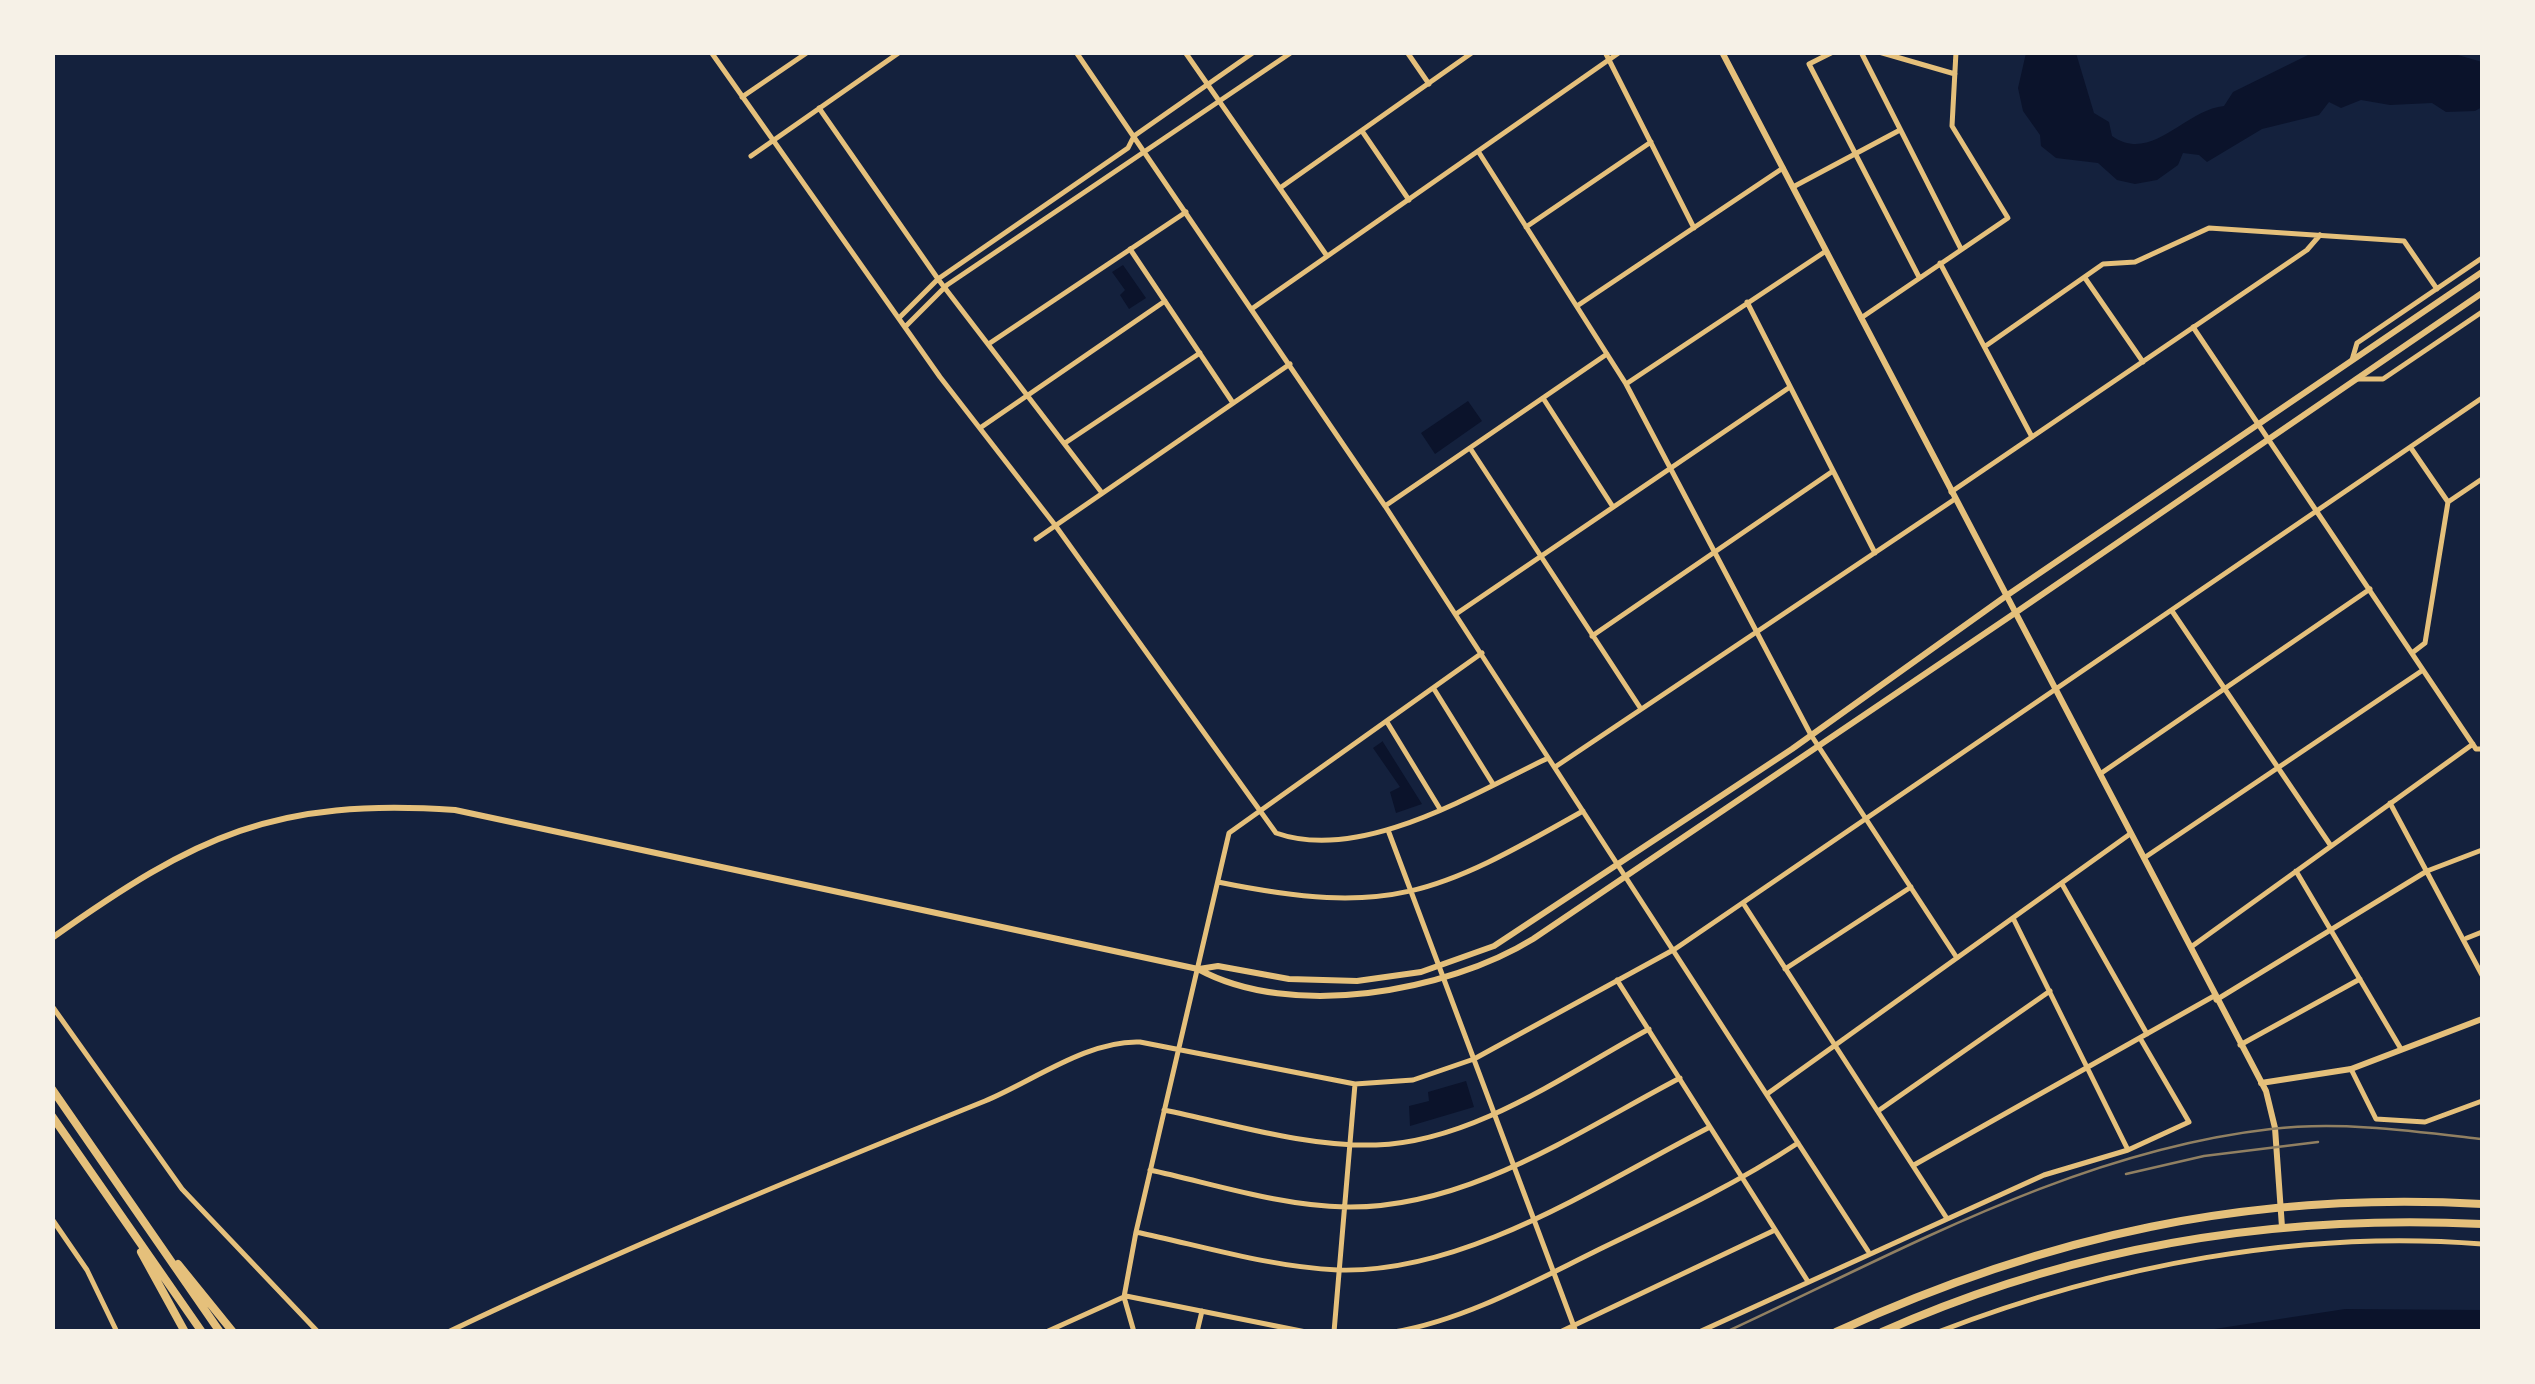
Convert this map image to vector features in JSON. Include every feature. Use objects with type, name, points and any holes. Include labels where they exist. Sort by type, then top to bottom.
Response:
[{"type":"highway","points":[[52,1089],[220,1332]]},
{"type":"highway","points":[[52,1116],[202,1332]]},
{"type":"highway","points":[[1836,1332],[1963,1277],[2032,1254],[2140,1227],[2280,1206],[2400,1200],[2482,1204]]},
{"type":"highway","points":[[134,1210],[233,1332]]},
{"type":"highway","points":[[122,1219],[185,1332]]},
{"type":"highway","points":[[1882,1332],[1970,1295],[2092,1259],[2282,1226],[2380,1221],[2482,1224]]},
{"type":"street","points":[[711,52],[898,318],[1056,525],[1276,834],[1330,838],[1388,830],[1548,758]]},
{"type":"street","points":[[742,97],[808,52]]},
{"type":"street","points":[[750,156],[900,52]]},
{"type":"street","points":[[1076,52],[1385,506],[1868,1252]]},
{"type":"street","points":[[1185,52],[1327,256]]},
{"type":"street","points":[[898,318],[938,279],[1128,148],[1134,136],[1254,52]]},
{"type":"street","points":[[905,327],[946,285],[1292,52]]},
{"type":"street","points":[[1408,52],[1428,84]]},
{"type":"street","points":[[1280,188],[1473,52]]},
{"type":"street","points":[[1252,308],[1607,56],[1620,52]]},
{"type":"street","points":[[1722,52],[2262,1083],[2275,1128],[2282,1226]]},
{"type":"street","points":[[1833,52],[1808,64],[1920,278]]},
{"type":"street","points":[[1862,52],[1961,249]]},
{"type":"street","points":[[1879,52],[1955,74]]},
{"type":"street","points":[[1860,318],[2008,218],[1952,126],[1956,52]]},
{"type":"street","points":[[1607,56],[1694,228]]},
{"type":"street","points":[[819,108],[938,279],[1102,493]]},
{"type":"street","points":[[1362,130],[1409,200]]},
{"type":"street","points":[[1792,187],[1900,130]]},
{"type":"street","points":[[1526,227],[1651,142]]},
{"type":"street","points":[[1478,151],[1626,384],[1811,735],[1957,958]]},
{"type":"street","points":[[1577,306],[1783,168]]},
{"type":"street","points":[[990,343],[1186,212]]},
{"type":"street","points":[[1986,344],[2103,264],[2135,262],[2209,228],[2404,241],[2437,289]]},
{"type":"street","points":[[1554,768],[1875,553],[2032,437],[2307,250],[2320,236]]},
{"type":"street","points":[[1130,249],[1233,403]]},
{"type":"street","points":[[1626,384],[1826,251]]},
{"type":"street","points":[[2352,360],[2356,343],[2482,258]]},
{"type":"street","points":[[1940,263],[2032,437]]},
{"type":"street","points":[[1198,970],[1218,966],[1333,982],[1382,979],[1440,966],[1510,938],[2482,272]]},
{"type":"street","points":[[2085,278],[2142,362]]},
{"type":"street","points":[[52,938],[170,860],[252,825],[344,806],[411,807],[455,810],[1198,970],[1214,978],[1321,995],[1370,993],[1445,979],[1519,948],[2482,293]]},
{"type":"street","points":[[980,428],[1165,301]]},
{"type":"street","points":[[1747,302],[1875,553]]},
{"type":"street","points":[[2354,379],[2383,379],[2482,312]]},
{"type":"street","points":[[2193,328],[2472,744],[2482,750]]},
{"type":"street","points":[[1065,443],[1200,352]]},
{"type":"street","points":[[1385,506],[1607,354]]},
{"type":"street","points":[[1036,539],[1290,364]]},
{"type":"street","points":[[1456,614],[1790,387]]},
{"type":"street","points":[[1543,398],[1614,507]]},
{"type":"street","points":[[448,1332],[636,1242],[1008,1091],[1099,1048],[1130,1042],[1355,1084],[1403,1082],[1474,1059],[1675,949],[2482,398]]},
{"type":"street","points":[[1470,448],[1641,710]]},
{"type":"street","points":[[2411,448],[2448,502],[2425,643],[2412,653]]},
{"type":"street","points":[[1592,636],[1833,471]]},
{"type":"street","points":[[2448,502],[2482,479]]},
{"type":"street","points":[[2099,775],[2370,589]]},
{"type":"street","points":[[2172,611],[2330,846]]},
{"type":"street","points":[[1134,1332],[1124,1297],[1136,1232],[1229,834],[1482,653]]},
{"type":"street","points":[[2143,858],[2424,670]]},
{"type":"street","points":[[1434,688],[1493,784]]},
{"type":"street","points":[[1386,722],[1440,809]]},
{"type":"street","points":[[2189,948],[2472,744]]},
{"type":"street","points":[[2390,803],[2482,975]]},
{"type":"street","points":[[1218,882],[1326,900],[1412,893],[1483,867],[1583,811]]},
{"type":"street","points":[[1388,830],[1575,1328]]},
{"type":"street","points":[[1767,1094],[2130,834]]},
{"type":"street","points":[[1914,1165],[2215,998],[2427,871],[2482,850]]},
{"type":"street","points":[[2296,872],[2400,1049]]},
{"type":"street","points":[[1699,1332],[2044,1175],[2128,1150],[2189,1122],[2062,883]]},
{"type":"street","points":[[1785,969],[1911,888]]},
{"type":"street","points":[[1743,903],[1946,1217]]},
{"type":"street","points":[[2013,918],[2128,1150]]},
{"type":"street","points":[[2465,938],[2482,932]]},
{"type":"street","points":[[2240,1046],[2360,979]]},
{"type":"street","points":[[1617,980],[1807,1280]]},
{"type":"street","points":[[1878,1110],[2050,990]]},
{"type":"street","points":[[52,1006],[182,1189],[318,1332]]},
{"type":"street","points":[[2262,1083],[2351,1069],[2482,1018]]},
{"type":"street","points":[[1164,1110],[1350,1145],[1420,1138],[1494,1112],[1649,1029]]},
{"type":"street","points":[[2351,1069],[2376,1119],[2425,1122],[2482,1101]]},
{"type":"street","points":[[1150,1170],[1295,1202],[1345,1207],[1415,1201],[1514,1166],[1680,1078]]},
{"type":"street","points":[[1334,1332],[1355,1084]]},
{"type":"street","points":[[1136,1232],[1290,1265],[1339,1270],[1394,1267],[1430,1260],[1534,1218],[1710,1127]]},
{"type":"street","points":[[1394,1332],[1452,1317],[1554,1272],[1743,1179],[1798,1143]]},
{"type":"street","points":[[52,1220],[87,1270],[118,1332]]},
{"type":"street","points":[[1560,1332],[1775,1230]]},
{"type":"street","points":[[1938,1332],[2076,1285],[2191,1260],[2358,1242],[2482,1244]]},
{"type":"street","points":[[1050,1331],[1124,1297],[1306,1332]]},
{"type":"street","points":[[1197,1332],[1202,1311]]},
{"type":"water","points":[[2026,53],[2076,53],[2094,113],[2109,122],[2112,136],[2141,144],[2224,106],[2233,92],[2310,54],[2451,53],[2482,62],[2482,107],[2446,112],[2432,103],[2390,105],[2361,100],[2341,108],[2329,102],[2319,115],[2262,129],[2207,162],[2199,155],[2183,153],[2178,165],[2157,180],[2135,184],[2117,180],[2098,163],[2056,158],[2041,146],[2040,135],[2023,111],[2018,88]]},
{"type":"water","points":[[1123,265],[1146,298],[1129,309],[1120,295],[1125,290],[1112,272]]},
{"type":"water","points":[[1468,401],[1482,421],[1435,454],[1421,433]]},
{"type":"water","points":[[1383,741],[1422,804],[1396,813],[1390,792],[1400,787],[1373,748]]},
{"type":"water","points":[[1466,1081],[1474,1107],[1410,1126],[1409,1106],[1429,1101],[1428,1092]]},
{"type":"water","points":[[2345,1309],[2482,1310],[2482,1331],[2201,1331]]},
{"type":"railway","points":[[1726,1332],[1991,1208],[2129,1159],[2199,1141],[2271,1129],[2324,1126],[2482,1139]]},
{"type":"railway","points":[[2126,1174],[2204,1156],[2318,1142]]}]
